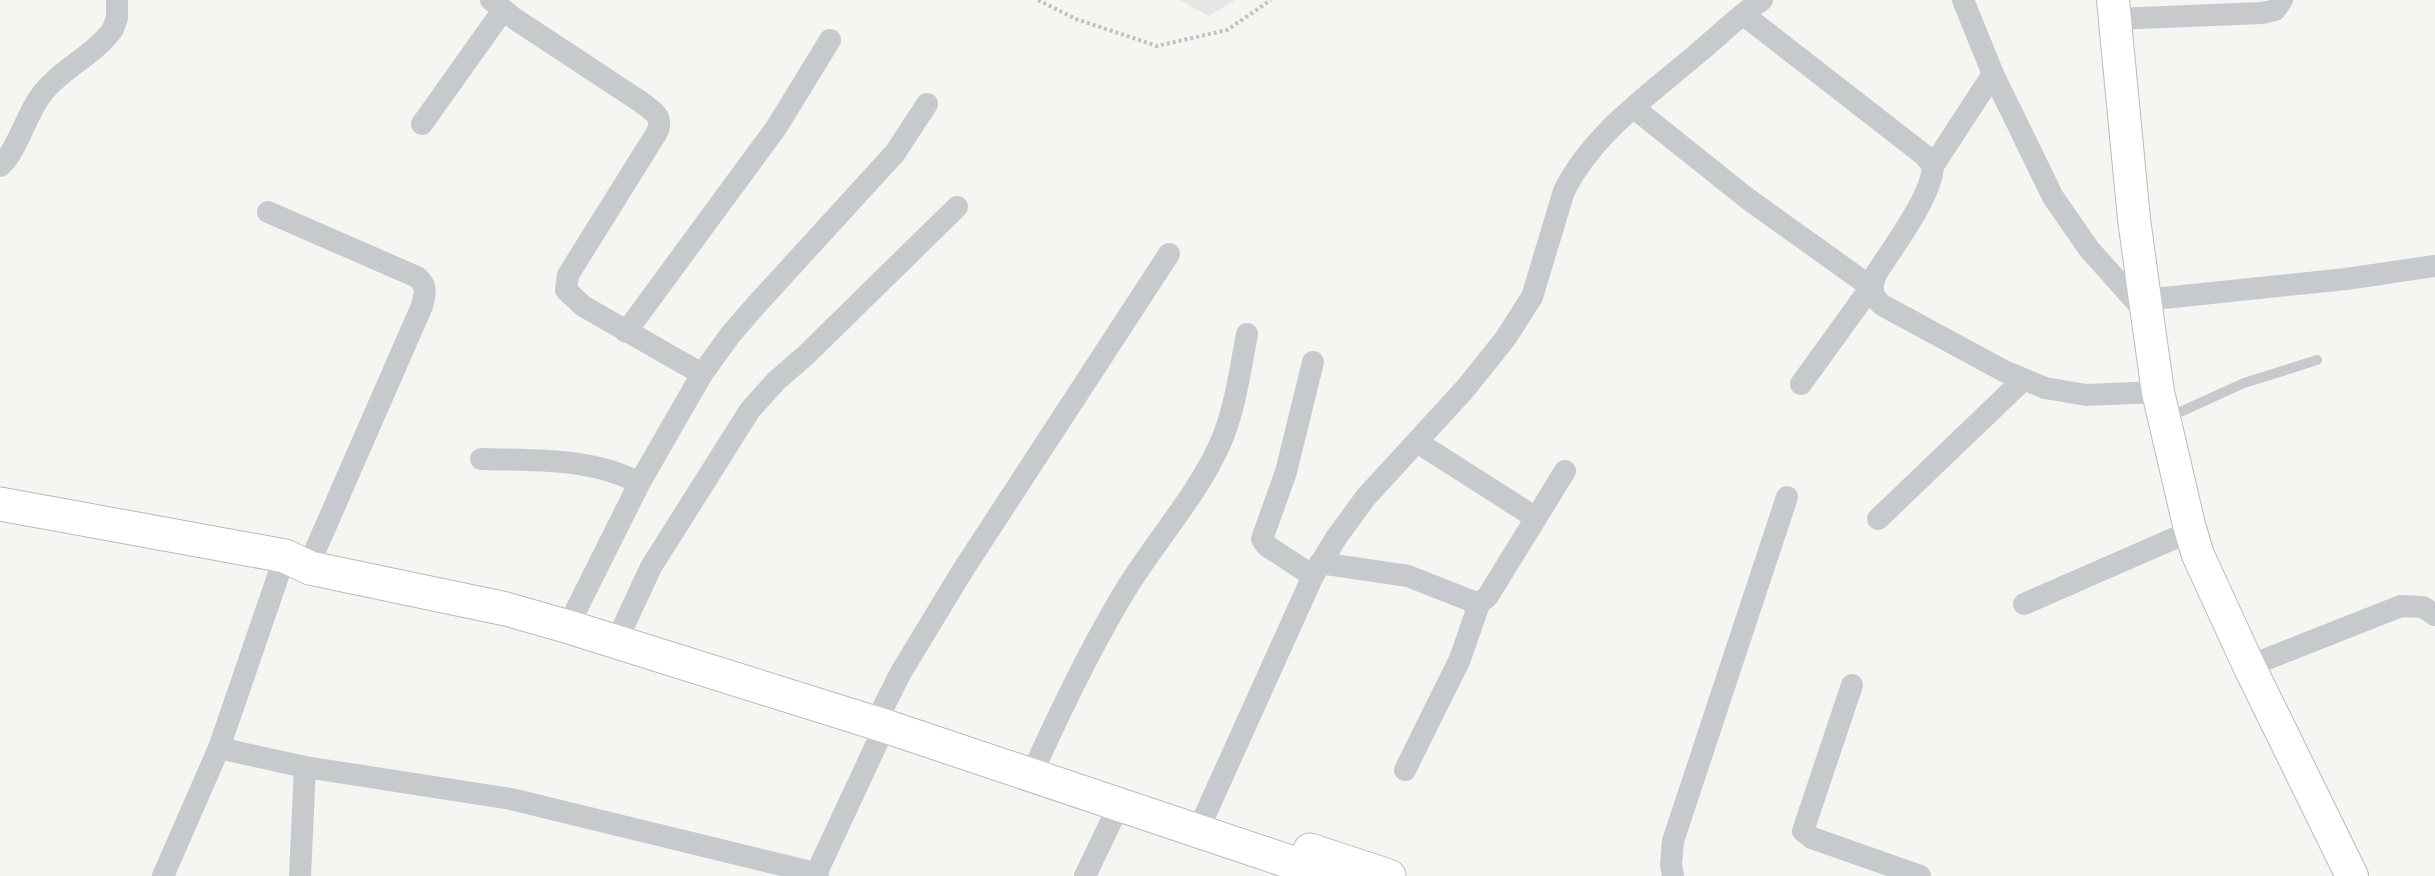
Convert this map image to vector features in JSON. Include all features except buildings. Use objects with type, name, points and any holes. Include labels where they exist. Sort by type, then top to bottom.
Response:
[{"type":"main road","points":[[0,504],[461,580],[576,610],[884,717],[1119,805],[1332,876]]},
{"type":"main road","points":[[299,554],[310,568],[506,609],[1038,760],[1389,876]]},
{"type":"street","points":[[0,166],[9,155],[33,108],[46,89],[113,29],[117,18],[117,0]]},
{"type":"street","points":[[1205,815],[1317,569],[1351,515],[1465,389],[1518,322],[1532,297],[1564,191],[1572,175],[1591,148],[1634,108],[1762,0]]},
{"type":"street","points":[[1963,0],[1993,74],[2053,197],[2089,249],[2146,307]]},
{"type":"street","points":[[2282,0],[2275,10],[2262,13],[2114,10],[2134,219],[2146,307],[2161,406],[2191,531],[2198,555],[2249,666],[2352,876]]},
{"type":"street","points":[[422,124],[497,5],[659,116],[661,123],[656,134],[568,275],[566,290],[583,306],[702,374]]},
{"type":"street","points":[[1744,15],[1924,155],[1934,166]]},
{"type":"street","points":[[626,332],[776,128],[830,40]]},
{"type":"street","points":[[1801,384],[1871,287],[1876,274],[1925,195],[1933,177],[1934,166],[1993,74]]},
{"type":"street","points":[[576,610],[640,482],[702,374],[750,312],[894,153],[927,104]]},
{"type":"street","points":[[1634,108],[1748,199],[1871,287],[1874,298],[1882,305],[2023,380],[2045,388],[2161,406]]},
{"type":"street","points":[[624,625],[651,567],[750,410],[776,381],[806,355],[957,207]]},
{"type":"street","points":[[163,876],[299,554],[422,306],[426,290],[423,282],[417,277],[268,212]]},
{"type":"street","points":[[219,748],[305,767],[511,799],[817,875],[901,672],[963,570],[1170,254]]},
{"type":"street","points":[[2146,307],[2435,266]]},
{"type":"street","points":[[1038,760],[1091,651],[1128,586],[1205,473],[1220,444],[1232,413],[1247,334]]},
{"type":"street","points":[[1313,362],[1286,472],[1262,539],[1267,546],[1317,569],[1408,576],[1479,604]]},
{"type":"street","points":[[1878,519],[2023,380]]},
{"type":"street","points":[[1417,442],[1536,518]]},
{"type":"street","points":[[481,459],[583,465],[640,482]]},
{"type":"street","points":[[1405,770],[1460,659],[1479,604],[1488,596],[1564,471]]},
{"type":"street","points":[[1673,876],[1671,864],[1673,841],[1787,497]]},
{"type":"street","points":[[2024,604],[2191,531]]},
{"type":"street","points":[[2249,666],[2401,606],[2423,607],[2435,615]]},
{"type":"street","points":[[1852,685],[1803,831],[1812,838],[1920,876]]},
{"type":"street","points":[[300,876],[305,767]]},
{"type":"street","points":[[1085,876],[1119,805]]},
{"type":"lane","points":[[2161,406],[2317,360]]},
{"type":"path","points":[[1038,0],[1076,19],[1157,46],[1227,30],[1271,0]]},
{"type":"shaded area","points":[[1179,0],[1235,0],[1209,16]]}]
